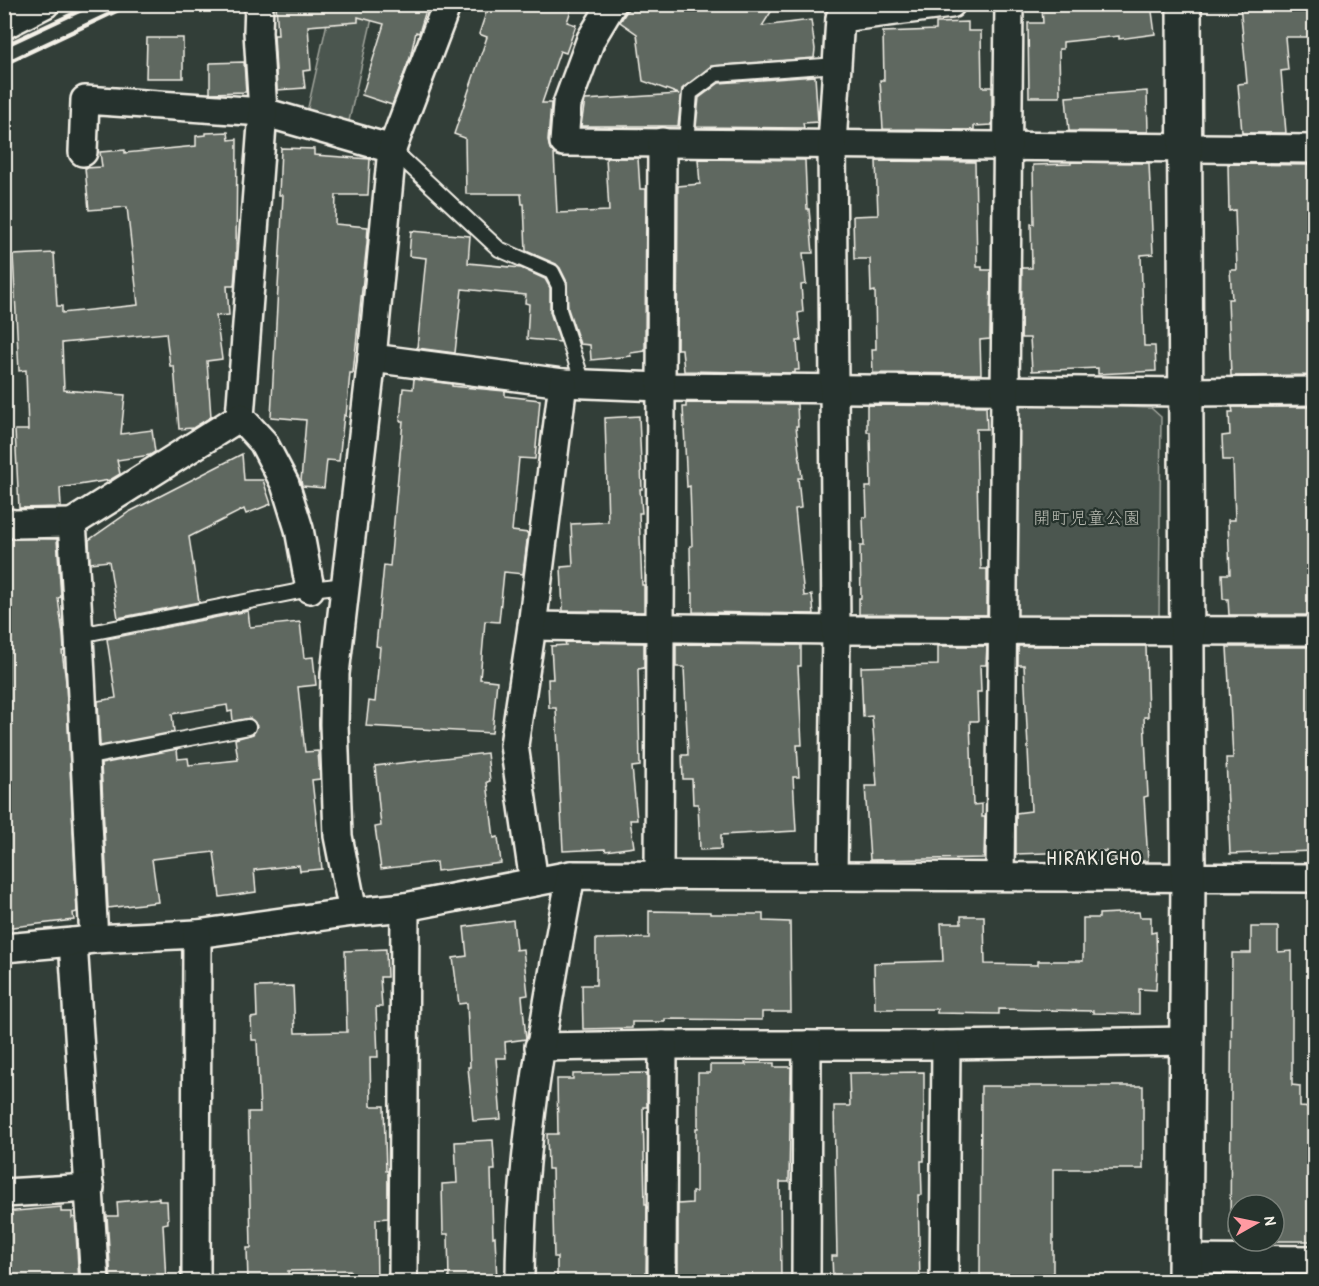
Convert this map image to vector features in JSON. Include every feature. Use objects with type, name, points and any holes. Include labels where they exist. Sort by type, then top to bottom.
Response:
[{"type":"street","points":[[4,25],[45,4]]},
{"type":"street","points":[[259,4],[258,32],[263,112],[240,417],[263,442],[285,484],[299,529],[310,589]]},
{"type":"street","points":[[353,912],[338,836],[334,724],[335,674],[372,358],[392,149],[447,4]]},
{"type":"street","points":[[612,4],[591,39],[567,104],[564,142],[1314,149]]},
{"type":"street","points":[[833,876],[836,630],[832,144],[840,18],[951,4]]},
{"type":"street","points":[[1000,876],[1009,4]]},
{"type":"street","points":[[1184,4],[1188,876],[1185,1270],[1304,1267]]},
{"type":"street","points":[[83,152],[85,100],[263,112],[392,149]]},
{"type":"street","points":[[659,876],[661,387],[674,143]]},
{"type":"street","points":[[372,358],[573,383],[661,387],[1186,393],[1314,391]]},
{"type":"street","points":[[534,882],[514,745],[573,383]]},
{"type":"street","points":[[4,522],[14,524],[72,523],[240,417]]},
{"type":"street","points":[[72,523],[80,635],[83,940],[95,1281]]},
{"type":"street","points":[[532,626],[836,630],[1314,631]]},
{"type":"street","points":[[520,1281],[520,1224],[539,1047],[571,876]]},
{"type":"street","points":[[4,948],[83,940],[197,933],[405,907],[571,876],[1314,878]]},
{"type":"street","points":[[403,1281],[405,907]]},
{"type":"street","points":[[196,1281],[197,933]]},
{"type":"street","points":[[539,1047],[946,1046],[1187,1041]]},
{"type":"street","points":[[662,1281],[663,1045]]},
{"type":"street","points":[[806,1281],[807,1045]]},
{"type":"street","points":[[944,1281],[946,1046]]},
{"type":"street","points":[[4,1193],[90,1188]]},
{"type":"lane","points":[[674,143],[690,93],[716,74],[837,65]]},
{"type":"lane","points":[[392,149],[499,249],[552,272],[559,286],[559,310],[573,383]]},
{"type":"lane","points":[[80,635],[310,589],[346,585]]},
{"type":"lane","points":[[83,758],[248,727]]},
{"type":"green space","points":[[331,5],[375,5],[349,121],[307,112]]},
{"type":"green space","name":"開町児童公園","points":[[1014,403],[1151,408],[1161,417],[1159,618],[1014,624]]},
{"type":"building","points":[[276,4],[428,4],[419,33],[416,32],[410,58],[392,105],[362,95],[384,24],[358,17],[358,22],[308,26],[311,70],[303,71],[305,88],[277,90],[274,35],[278,35]]},
{"type":"building","points":[[489,4],[573,4],[567,22],[576,25],[566,53],[560,51],[542,103],[551,103],[548,141],[554,153],[557,213],[609,211],[606,158],[638,158],[640,189],[646,189],[645,351],[630,353],[631,356],[591,360],[590,345],[580,344],[568,309],[567,282],[560,268],[526,251],[524,204],[522,204],[521,194],[466,194],[465,138],[454,134],[487,37],[479,34]]},
{"type":"building","points":[[631,4],[776,4],[762,26],[811,20],[814,58],[711,66],[682,89],[678,126],[581,126],[585,100],[679,94],[643,81],[637,34],[620,22]]},
{"type":"building","points":[[1084,4],[1151,4],[1155,34],[1119,39],[1119,36],[1063,42],[1063,49],[1059,49],[1060,97],[1029,97],[1028,23],[1043,23],[1042,8],[1084,7]]},
{"type":"building","points":[[1240,4],[1309,4],[1314,37],[1285,37],[1288,70],[1281,71],[1286,133],[1242,133],[1238,84],[1247,83]]},
{"type":"building","points":[[968,22],[968,31],[981,31],[982,87],[992,87],[992,125],[974,126],[974,130],[883,129],[880,80],[884,80],[883,32],[936,30],[936,23]]},
{"type":"building","points":[[147,38],[183,38],[183,78],[146,78]]},
{"type":"building","points":[[244,62],[246,92],[210,93],[210,63]]},
{"type":"building","points":[[815,76],[818,122],[803,123],[804,128],[696,127],[699,98],[719,83]]},
{"type":"building","points":[[1147,91],[1148,132],[1069,131],[1066,97]]},
{"type":"building","points":[[228,132],[229,140],[237,139],[236,259],[234,286],[227,286],[229,315],[216,316],[222,359],[207,361],[211,417],[193,428],[179,429],[174,366],[170,366],[166,333],[62,343],[64,390],[125,395],[121,434],[152,430],[155,452],[150,455],[117,460],[120,474],[110,480],[60,488],[61,507],[19,508],[15,430],[28,430],[26,370],[19,371],[13,255],[54,253],[57,306],[62,306],[62,313],[138,305],[127,207],[89,210],[85,168],[102,167],[100,152],[125,150],[125,153],[196,146],[196,136]]},
{"type":"building","points":[[281,148],[314,149],[314,155],[370,159],[368,195],[336,195],[335,224],[368,227],[353,373],[350,373],[339,461],[327,460],[324,488],[302,486],[306,420],[271,417],[283,195],[279,195]]},
{"type":"building","points":[[698,159],[805,160],[807,209],[809,209],[813,253],[803,253],[806,284],[801,285],[803,312],[798,313],[801,341],[797,341],[799,370],[795,370],[795,373],[684,371],[682,349],[677,349],[678,186],[700,184]]},
{"type":"building","points":[[876,161],[975,162],[977,267],[982,267],[982,270],[991,270],[990,339],[980,340],[981,374],[873,373],[872,349],[876,349],[875,291],[871,292],[870,259],[854,259],[853,216],[878,215]]},
{"type":"building","points":[[1071,162],[1149,163],[1153,254],[1141,255],[1144,346],[1155,346],[1156,371],[1098,374],[1098,368],[1032,371],[1030,338],[1021,338],[1022,268],[1032,268],[1033,165],[1071,164]]},
{"type":"building","points":[[1228,164],[1314,165],[1314,375],[1231,376],[1228,299],[1232,299],[1230,270],[1237,270],[1235,210],[1229,211]]},
{"type":"building","points":[[411,231],[470,236],[468,263],[521,268],[545,279],[550,288],[550,312],[560,342],[527,339],[529,304],[525,303],[526,295],[462,289],[455,353],[417,348],[426,258],[409,256]]},
{"type":"building","points":[[414,379],[452,384],[452,386],[505,391],[505,396],[540,400],[535,459],[519,458],[512,531],[528,533],[523,574],[504,572],[499,622],[485,621],[480,679],[497,681],[492,733],[366,726],[369,701],[375,702],[380,647],[376,646],[384,565],[390,566],[403,421],[400,421],[403,388],[413,389]]},
{"type":"building","points":[[686,403],[797,404],[798,426],[796,426],[802,478],[798,478],[801,508],[795,509],[804,596],[812,595],[814,614],[693,612],[690,486],[687,487],[683,407],[686,407]]},
{"type":"building","points":[[867,405],[986,406],[987,429],[976,429],[981,569],[987,569],[987,615],[859,614],[860,546],[864,546],[863,517],[867,517],[866,487],[871,487]]},
{"type":"building","points":[[1232,407],[1314,407],[1314,615],[1229,615],[1228,599],[1223,599],[1222,574],[1230,574],[1228,520],[1235,520],[1233,460],[1223,460],[1222,436],[1230,435],[1229,412],[1233,412]]},
{"type":"building","points":[[639,416],[642,513],[639,513],[644,612],[563,611],[561,567],[573,566],[571,524],[608,522],[605,418]]},
{"type":"building","points":[[242,454],[244,480],[263,480],[271,504],[246,514],[244,509],[189,537],[199,602],[118,618],[109,561],[90,563],[89,540],[129,512]]},
{"type":"building","points":[[4,538],[57,539],[61,597],[58,598],[66,682],[77,912],[73,913],[74,920],[4,928]]},
{"type":"building","points":[[248,611],[250,627],[300,622],[304,658],[313,657],[316,685],[298,687],[305,752],[318,751],[320,779],[312,780],[322,869],[300,871],[299,865],[254,870],[256,892],[220,897],[214,852],[152,859],[158,902],[108,908],[101,764],[177,749],[178,759],[188,758],[189,765],[238,760],[235,739],[253,734],[257,726],[250,718],[233,721],[232,711],[228,712],[227,705],[172,714],[174,732],[100,746],[98,701],[116,698],[107,639]]},
{"type":"building","points":[[565,642],[644,643],[644,668],[638,669],[640,766],[632,767],[637,820],[630,820],[634,847],[606,851],[605,849],[563,851],[556,708],[549,708],[548,679],[553,679],[551,646],[566,645]]},
{"type":"building","points":[[676,644],[801,645],[801,666],[798,666],[802,745],[797,745],[799,777],[793,777],[796,831],[721,835],[721,849],[700,850],[698,804],[693,804],[692,779],[683,779],[682,755],[688,755],[684,667],[676,667]]},
{"type":"building","points":[[938,646],[987,646],[986,665],[980,665],[981,692],[977,692],[978,721],[970,721],[973,805],[982,804],[982,817],[985,817],[984,858],[870,860],[865,786],[877,786],[872,716],[863,717],[861,667],[938,665]]},
{"type":"building","points":[[1018,646],[1146,646],[1148,717],[1144,717],[1148,796],[1144,797],[1148,861],[1115,861],[1115,857],[1106,857],[1106,851],[1016,854],[1016,813],[1031,811],[1024,665],[1018,665]]},
{"type":"building","points":[[1227,647],[1314,647],[1314,851],[1230,854],[1226,758],[1233,758]]},
{"type":"building","points":[[487,753],[490,781],[487,782],[494,838],[498,837],[501,863],[437,871],[436,862],[381,869],[375,827],[381,826],[375,766]]},
{"type":"building","points":[[649,911],[763,914],[763,921],[790,922],[791,1012],[762,1012],[762,1020],[665,1019],[665,1022],[632,1022],[632,1028],[583,1029],[582,985],[596,985],[596,939],[649,938]]},
{"type":"building","points":[[1139,912],[1140,917],[1151,917],[1151,933],[1156,932],[1157,967],[1156,990],[1139,989],[1139,1014],[999,1009],[999,1014],[937,1013],[937,1009],[875,1009],[874,963],[943,961],[941,923],[961,923],[961,916],[984,916],[985,964],[1038,965],[1038,961],[1083,961],[1083,918],[1099,918],[1099,914]]},
{"type":"building","points":[[513,920],[516,950],[523,949],[528,995],[522,996],[526,1039],[505,1042],[506,1058],[496,1058],[501,1119],[473,1121],[468,1067],[470,1067],[467,1003],[459,1004],[453,958],[467,956],[464,927]]},
{"type":"building","points":[[1251,927],[1278,927],[1278,952],[1292,951],[1292,1085],[1300,1086],[1300,1107],[1314,1108],[1314,1241],[1286,1241],[1286,1193],[1230,1193],[1232,953],[1251,953]]},
{"type":"building","points":[[386,949],[387,977],[380,977],[382,1007],[376,1007],[378,1057],[370,1057],[371,1106],[384,1106],[386,1171],[388,1171],[388,1218],[376,1219],[377,1281],[350,1281],[350,1270],[288,1271],[289,1281],[248,1281],[247,1248],[251,1248],[248,1112],[260,1112],[257,1040],[252,1040],[251,1018],[257,1017],[256,987],[293,986],[295,1033],[347,1032],[345,951]]},
{"type":"building","points":[[745,1063],[774,1063],[774,1067],[791,1067],[789,1182],[780,1182],[781,1281],[682,1281],[682,1275],[678,1275],[678,1204],[692,1203],[692,1192],[696,1192],[698,1073],[710,1073],[710,1065],[746,1065]]},
{"type":"building","points":[[924,1072],[924,1161],[921,1161],[922,1195],[918,1195],[920,1281],[833,1281],[832,1256],[837,1256],[834,1106],[850,1106],[849,1073]]},
{"type":"building","points":[[647,1073],[647,1107],[643,1107],[645,1204],[647,1204],[646,1275],[628,1276],[628,1281],[557,1281],[557,1257],[554,1257],[552,1169],[548,1169],[547,1134],[558,1134],[557,1079],[573,1079],[573,1074]]},
{"type":"building","points":[[981,1086],[1143,1086],[1143,1169],[1053,1169],[1053,1281],[980,1281]]},
{"type":"building","points":[[493,1140],[495,1170],[491,1170],[497,1281],[449,1281],[448,1234],[443,1234],[442,1184],[457,1183],[455,1142]]},
{"type":"building","points":[[159,1198],[159,1201],[167,1201],[168,1223],[163,1224],[166,1281],[111,1281],[107,1216],[118,1216],[117,1202]]},
{"type":"building","points":[[61,1207],[61,1212],[72,1212],[72,1218],[75,1217],[79,1281],[4,1281],[4,1212]]},
{"type":"railway","points":[[4,46],[94,4]]},
{"type":"railway","points":[[4,64],[131,4]]},
{"type":"district","name":"HIRAKICHO","points":[[1095,857]]}]
